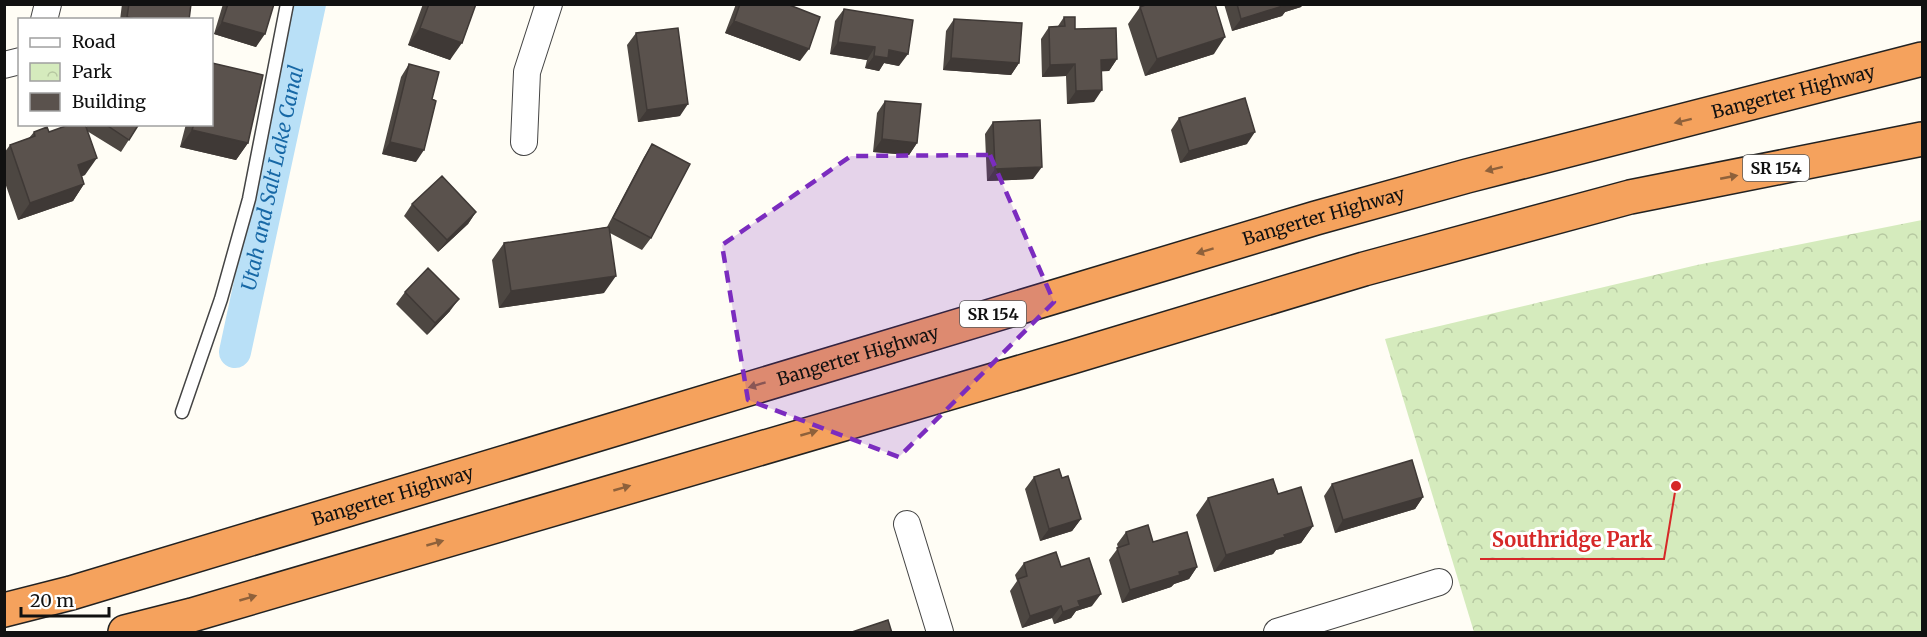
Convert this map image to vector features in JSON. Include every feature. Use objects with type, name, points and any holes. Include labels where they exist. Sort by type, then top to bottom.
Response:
[{"type":"highway","name":"Bangerter Highway","points":[[4,610],[70,593],[901,341],[1316,218],[1467,176],[1923,59]]},
{"type":"highway","name":"SR 154","points":[[125,633],[1229,309],[1486,236],[1630,197],[1923,139]]},
{"type":"highway","points":[[4,600],[70,593]]},
{"type":"highway","points":[[146,633],[192,615]]},
{"type":"street","points":[[524,142],[527,72],[549,4]]},
{"type":"street","points":[[907,524],[940,633]]},
{"type":"street","points":[[1293,630],[1439,582]]},
{"type":"lane","points":[[182,412],[221,299],[249,199],[287,4]]},
{"type":"highlighted area","points":[[990,155],[1054,302],[899,457],[748,400],[722,245],[851,156]]},
{"type":"green space","points":[[1922,220],[1922,632],[1474,632],[1385,339],[1697,265]]},
{"type":"building","points":[[129,4],[191,4],[189,18],[127,17]]},
{"type":"building","points":[[228,4],[274,4],[265,34],[222,22]]},
{"type":"building","points":[[429,4],[476,4],[462,43],[420,28]]},
{"type":"building","points":[[740,4],[787,4],[820,17],[809,49],[734,21]]},
{"type":"building","points":[[1148,4],[1215,4],[1225,37],[1157,59],[1140,7]]},
{"type":"building","points":[[1237,4],[1289,4],[1241,19]]},
{"type":"building","points":[[844,9],[913,20],[908,54],[889,50],[888,58],[874,56],[875,47],[838,42]]},
{"type":"building","points":[[1064,17],[1075,17],[1075,29],[1116,28],[1117,59],[1101,60],[1102,90],[1076,91],[1075,64],[1050,65],[1049,27],[1065,26]]},
{"type":"building","points":[[954,19],[1022,23],[1019,63],[951,58]]},
{"type":"building","points":[[678,28],[688,104],[647,110],[636,33]]},
{"type":"building","points":[[213,63],[263,75],[248,143],[192,130],[193,126],[213,126]]},
{"type":"building","points":[[409,64],[439,72],[432,99],[436,101],[424,150],[390,142]]},
{"type":"building","points":[[1245,98],[1255,132],[1189,151],[1179,118]]},
{"type":"building","points":[[885,101],[921,104],[917,143],[882,139]]},
{"type":"building","points":[[1040,120],[1042,167],[995,169],[993,122]]},
{"type":"building","points":[[66,126],[86,126],[97,158],[78,165],[84,184],[30,203],[10,145],[35,136],[34,132],[47,127],[49,132]]},
{"type":"building","points":[[108,126],[138,126],[129,140]]},
{"type":"building","points":[[652,144],[690,164],[651,238],[613,218]]},
{"type":"building","points":[[442,176],[476,212],[447,240],[412,204]]},
{"type":"building","points":[[609,227],[616,276],[511,291],[504,243]]},
{"type":"building","points":[[428,268],[459,299],[435,323],[405,292]]},
{"type":"building","points":[[1412,460],[1423,497],[1343,520],[1332,484]]},
{"type":"building","points":[[1059,469],[1062,478],[1068,476],[1081,519],[1049,529],[1034,477]]},
{"type":"building","points":[[1273,479],[1278,494],[1301,487],[1313,526],[1226,555],[1208,498]]},
{"type":"building","points":[[1148,525],[1153,542],[1187,532],[1197,567],[1179,572],[1180,575],[1130,590],[1117,548],[1129,544],[1126,532]]},
{"type":"building","points":[[1056,552],[1061,567],[1089,558],[1101,594],[1078,601],[1080,606],[1063,612],[1061,606],[1030,616],[1018,579],[1027,576],[1024,563]]},
{"type":"building","points":[[888,620],[892,633],[849,633]]},
{"type":"waterway","name":"Utah and Salt Lake Canal","points":[[235,352],[310,4]]},
{"type":"place","name":"Southridge Park","points":[[1676,486]]}]
